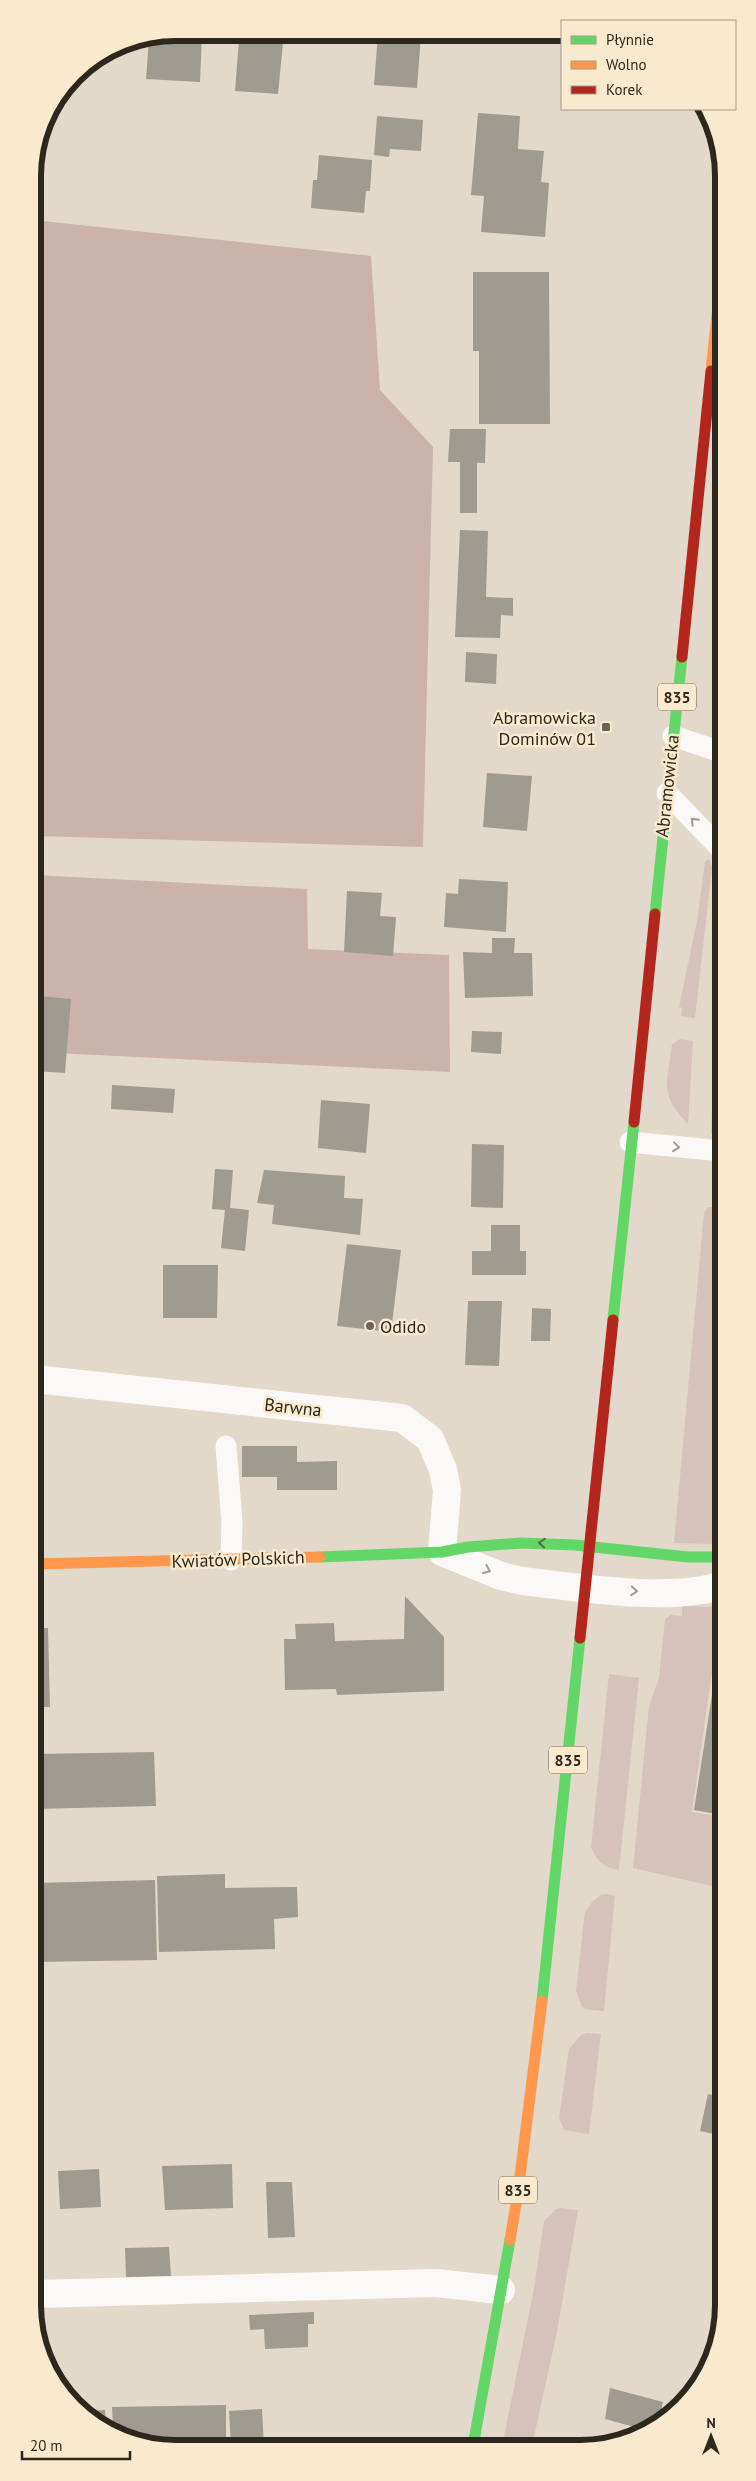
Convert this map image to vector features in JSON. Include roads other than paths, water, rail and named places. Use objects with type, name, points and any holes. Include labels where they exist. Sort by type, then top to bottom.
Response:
[{"type":"main road","name":"Abramowicka","points":[[590,1547],[630,1142],[715,336]]},
{"type":"main road","name":"Kwiatów Polskich","points":[[41,1564],[230,1560],[442,1552],[470,1545],[504,1542],[590,1547],[686,1558],[714,1557]]},
{"type":"main road","name":"835","points":[[475,2440],[531,2101],[590,1547]]},
{"type":"street","name":"Barwna","points":[[41,1380],[402,1418],[430,1439],[443,1470],[447,1490],[442,1552]]},
{"type":"street","name":"Kwiatów Polskich","points":[[442,1552],[501,1576],[522,1581],[658,1593],[702,1592],[714,1588]]},
{"type":"street","points":[[41,2294],[435,2283],[501,2290]]},
{"type":"lane","points":[[673,736],[715,750]]},
{"type":"lane","points":[[667,793],[715,842]]},
{"type":"lane","points":[[630,1142],[715,1150]]},
{"type":"lane","points":[[226,1446],[232,1522],[230,1560]]},
{"type":"place","name":"Abramowicka Dominów 01","points":[[606,727]]},
{"type":"place","name":"Odido","points":[[370,1326]]}]
